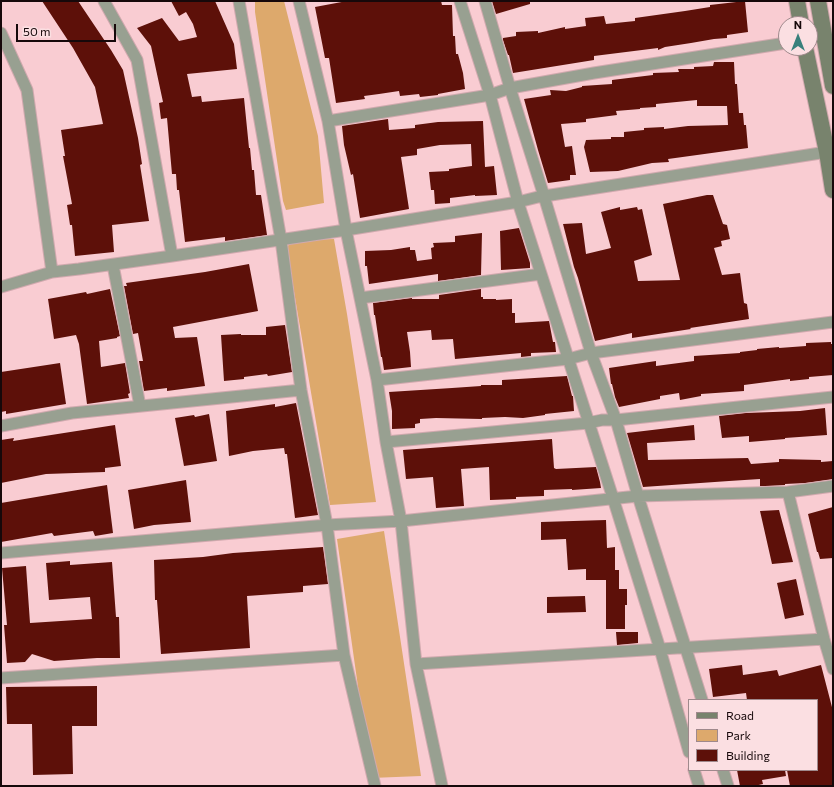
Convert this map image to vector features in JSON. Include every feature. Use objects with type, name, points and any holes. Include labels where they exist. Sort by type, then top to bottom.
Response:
[{"type":"main road","points":[[797,1],[800,16]]},
{"type":"main road","points":[[818,1],[832,76]]},
{"type":"main road","points":[[808,56],[833,190]]},
{"type":"street","points":[[104,1],[137,60],[172,256]]},
{"type":"street","points":[[239,1],[282,240],[301,390],[327,525],[344,655],[375,786]]},
{"type":"street","points":[[299,1],[328,121],[346,230],[377,380],[386,442],[401,521],[416,664],[442,786]]},
{"type":"street","points":[[460,1],[490,95],[518,202],[660,649],[688,748]]},
{"type":"street","points":[[485,1],[591,353],[616,420],[638,496],[702,699]]},
{"type":"street","points":[[1,33],[27,90],[52,272]]},
{"type":"street","points":[[328,121],[490,95],[510,88],[594,73],[778,44]]},
{"type":"street","points":[[1,287],[52,272],[282,240],[518,202],[544,196],[827,152]]},
{"type":"street","points":[[113,264],[140,406]]},
{"type":"street","points":[[360,298],[541,274]]},
{"type":"street","points":[[377,380],[568,359],[591,353],[833,322]]},
{"type":"street","points":[[1,426],[72,413],[301,390]]},
{"type":"street","points":[[386,442],[833,397]]},
{"type":"street","points":[[1,553],[327,525],[401,521],[613,498],[788,492],[833,486]]},
{"type":"street","points":[[788,492],[824,639],[833,668]]},
{"type":"street","points":[[416,664],[824,639]]},
{"type":"street","points":[[1,678],[344,655]]},
{"type":"street","points":[[694,771],[699,786]]},
{"type":"street","points":[[723,771],[728,786]]},
{"type":"green space","points":[[255,1],[284,1],[318,136],[324,203],[286,210],[283,201],[255,12]]},
{"type":"green space","points":[[334,239],[376,502],[330,505],[287,250],[289,243],[298,240]]},
{"type":"green space","points":[[384,531],[421,776],[371,778],[337,539]]},
{"type":"building","points":[[42,1],[78,1],[123,70],[138,138],[142,164],[140,165],[149,221],[112,225],[114,252],[75,256],[72,225],[70,225],[67,205],[72,204],[63,156],[65,156],[61,130],[103,124],[95,87],[73,48]]},
{"type":"building","points":[[171,1],[215,1],[234,44],[237,69],[187,74],[192,97],[201,96],[202,102],[244,98],[256,195],[261,195],[267,235],[225,241],[225,237],[185,242],[176,174],[172,174],[167,118],[161,119],[159,103],[163,102],[151,46],[137,28],[162,18],[179,41],[197,37],[193,24],[186,12],[179,16]]},
{"type":"building","points":[[347,1],[441,1],[442,5],[452,5],[453,36],[455,36],[456,54],[458,54],[463,73],[465,89],[420,97],[419,94],[400,96],[399,91],[364,96],[365,99],[336,103],[329,58],[325,58],[315,7]]},
{"type":"building","points":[[492,1],[530,1],[530,4],[496,14]]},
{"type":"building","points":[[745,1],[748,32],[727,35],[727,38],[665,47],[658,50],[658,48],[594,56],[594,60],[513,73],[509,55],[503,40],[503,38],[516,36],[516,32],[538,31],[538,33],[565,27],[565,29],[586,26],[585,18],[604,16],[606,24],[635,21],[635,18],[710,7],[710,5]]},
{"type":"building","points":[[714,62],[734,62],[739,113],[743,113],[744,125],[746,125],[748,148],[668,159],[669,162],[652,163],[618,171],[590,172],[584,147],[586,140],[624,137],[624,132],[644,130],[644,128],[664,127],[664,129],[688,126],[728,125],[727,106],[697,106],[697,100],[656,104],[656,107],[616,111],[617,115],[586,119],[586,122],[561,124],[565,147],[572,146],[576,175],[570,175],[570,180],[548,183],[524,99],[551,95],[550,90],[566,91],[582,86],[612,84],[612,80],[653,75],[653,73],[679,72],[678,69],[694,69],[694,67],[713,66]]},
{"type":"building","points":[[388,119],[389,130],[415,128],[415,125],[438,122],[483,121],[485,167],[494,166],[497,195],[475,195],[450,198],[450,203],[435,204],[434,190],[431,190],[429,172],[449,171],[449,169],[472,166],[471,144],[440,145],[417,149],[417,155],[401,157],[409,209],[360,218],[353,174],[351,175],[344,145],[342,126]]},
{"type":"building","points":[[713,195],[723,224],[727,225],[730,239],[721,241],[722,246],[714,248],[722,275],[740,273],[744,303],[747,304],[749,319],[632,338],[632,333],[595,341],[563,224],[582,223],[586,254],[611,248],[601,212],[620,207],[620,210],[637,207],[638,210],[642,209],[652,255],[634,261],[638,281],[680,280],[663,204]]},
{"type":"building","points":[[519,228],[530,263],[530,268],[501,270],[500,231]]},
{"type":"building","points":[[482,233],[481,275],[438,281],[438,274],[369,284],[367,266],[365,266],[365,251],[391,250],[410,247],[410,250],[415,250],[417,261],[432,259],[431,248],[434,247],[433,243],[455,242],[455,236]]},
{"type":"building","points":[[249,264],[258,311],[173,327],[175,338],[197,337],[205,386],[167,391],[167,388],[144,391],[139,361],[143,361],[138,333],[133,334],[124,286],[127,286],[126,283]]},
{"type":"building","points":[[110,289],[120,336],[117,338],[99,341],[101,367],[125,363],[130,393],[128,394],[129,398],[87,404],[79,344],[76,335],[54,339],[48,299],[86,292],[87,294]]},
{"type":"building","points":[[481,289],[481,297],[483,297],[483,299],[512,299],[512,313],[515,313],[515,323],[549,321],[553,342],[555,342],[556,352],[531,353],[531,356],[521,357],[521,353],[455,359],[453,339],[432,340],[431,330],[407,332],[411,367],[384,370],[373,303],[412,298],[439,299],[439,295]]},
{"type":"building","points":[[285,325],[292,372],[268,376],[267,374],[244,377],[244,379],[224,381],[221,335],[266,335],[266,327]]},
{"type":"building","points":[[831,342],[831,344],[833,344],[833,375],[809,377],[809,379],[790,381],[790,379],[744,385],[744,391],[701,394],[701,396],[680,400],[679,393],[660,396],[660,399],[619,407],[611,384],[609,368],[656,361],[656,366],[694,361],[694,356],[740,353],[757,349],[806,346],[806,343]]},
{"type":"building","points":[[60,363],[66,404],[6,414],[6,411],[1,412],[1,372]]},
{"type":"building","points":[[567,376],[573,396],[574,411],[523,418],[420,419],[420,423],[415,424],[415,428],[392,429],[392,411],[389,392],[481,385],[502,385],[502,380]]},
{"type":"building","points":[[296,403],[318,515],[295,518],[287,454],[285,454],[284,448],[253,451],[229,456],[226,411],[275,404],[275,407]]},
{"type":"building","points":[[825,408],[827,435],[749,442],[749,436],[722,438],[719,416]]},
{"type":"building","points":[[209,414],[217,461],[184,466],[175,418],[194,415],[195,417]]},
{"type":"building","points":[[115,425],[121,466],[105,468],[105,472],[46,474],[1,483],[1,440],[14,438],[13,441]]},
{"type":"building","points":[[694,425],[695,440],[647,443],[648,460],[748,458],[751,464],[779,462],[779,459],[821,460],[821,462],[833,461],[833,479],[765,486],[760,486],[760,479],[643,487],[627,433]]},
{"type":"building","points":[[552,439],[554,468],[596,467],[601,488],[544,490],[544,496],[490,500],[489,467],[461,469],[464,506],[436,508],[433,477],[406,479],[403,450]]},
{"type":"building","points":[[186,480],[191,522],[154,525],[134,529],[128,490]]},
{"type":"building","points":[[107,485],[113,533],[95,536],[93,531],[54,536],[52,533],[1,542],[1,503]]},
{"type":"building","points":[[833,507],[833,558],[820,559],[808,514]]},
{"type":"building","points":[[779,510],[793,562],[772,564],[760,511]]},
{"type":"building","points":[[606,520],[607,548],[615,547],[615,570],[619,570],[619,589],[627,589],[625,629],[606,629],[606,580],[586,580],[586,569],[568,570],[566,539],[541,540],[541,522]]},
{"type":"building","points":[[323,547],[328,584],[303,586],[303,592],[247,596],[250,648],[161,654],[157,600],[155,600],[154,560]]},
{"type":"building","points":[[70,561],[70,565],[112,562],[116,617],[119,617],[120,658],[54,661],[32,654],[25,662],[7,663],[4,625],[7,625],[2,568],[26,566],[30,623],[92,619],[90,597],[49,600],[46,563]]},
{"type":"building","points":[[796,579],[804,615],[785,619],[777,583]]},
{"type":"building","points":[[585,596],[586,612],[547,613],[547,597]]},
{"type":"building","points":[[616,632],[638,632],[638,643],[617,645]]},
{"type":"building","points":[[742,665],[743,675],[777,670],[779,676],[821,665],[833,711],[833,786],[790,786],[787,771],[818,771],[818,699],[747,699],[746,693],[713,697],[709,669]]},
{"type":"building","points":[[97,686],[97,726],[72,726],[73,774],[33,775],[32,724],[7,724],[6,687]]},
{"type":"building","points":[[737,771],[785,771],[786,776],[762,780],[763,784],[754,786],[740,786]]}]
